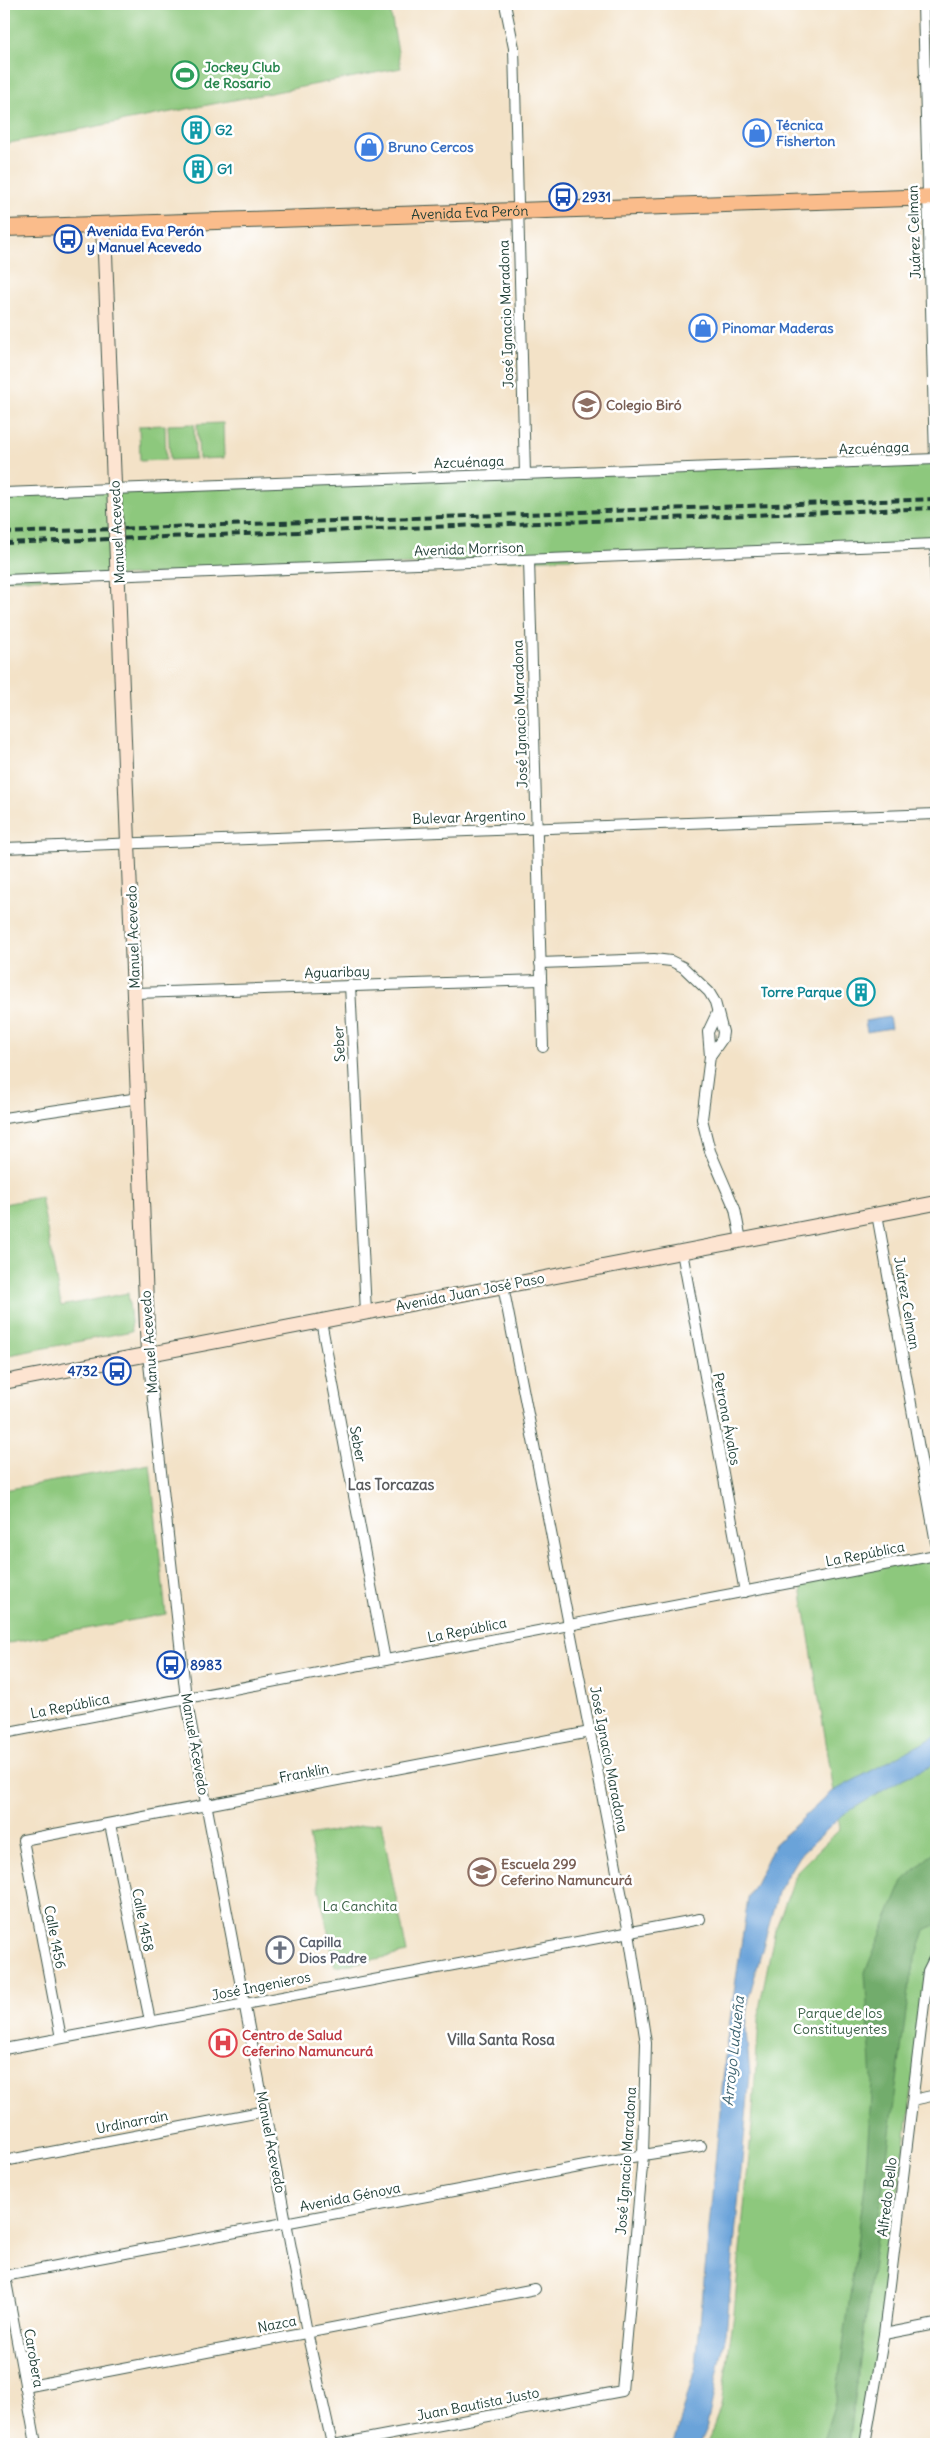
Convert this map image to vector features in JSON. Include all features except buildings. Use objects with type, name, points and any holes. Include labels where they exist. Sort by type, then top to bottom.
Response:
[{"type":"main road","name":"Avenida Eva Perón","points":[[4,228],[931,198]]},
{"type":"street","name":"José Ignacio Maradona","points":[[505,4],[514,48],[516,212],[525,474]]},
{"type":"street","name":"Juárez Celman","points":[[922,4],[931,198],[935,459]]},
{"type":"street","points":[[924,78],[936,78]]},
{"type":"street","name":"Manuel Acevedo","points":[[102,224],[106,254],[148,1354],[186,1698],[307,2332],[332,2444]]},
{"type":"street","name":"Azcuénaga","points":[[4,493],[935,459]]},
{"type":"street","points":[[936,544],[936,585]]},
{"type":"street","name":"Avenida Morrison","points":[[4,580],[936,544]]},
{"type":"street","name":"José Ignacio Maradona","points":[[529,560],[543,1047]]},
{"type":"street","name":"Bulevar Argentino","points":[[4,848],[936,814]]},
{"type":"street","points":[[540,963],[654,959],[671,961],[683,967],[709,992],[715,1002],[722,1024],[722,1039],[710,1056]]},
{"type":"street","name":"Aguaribay","points":[[135,993],[540,980]]},
{"type":"street","name":"Seber","points":[[350,985],[366,1312]]},
{"type":"street","points":[[717,1013],[708,1032],[707,1041],[710,1056],[702,1118],[704,1133],[735,1209],[741,1240]]},
{"type":"street","points":[[4,1118],[139,1098]]},
{"type":"street","name":"Avenida Juan José Paso","points":[[4,1382],[936,1203]]},
{"type":"street","name":"Juárez Celman","points":[[877,1214],[936,1543]]},
{"type":"street","name":"Petrona Ávalos","points":[[682,1252],[746,1592]]},
{"type":"street","name":"José Ignacio Maradona","points":[[503,1286],[628,1933],[646,2043],[643,2155],[622,2391]]},
{"type":"street","name":"Seber","points":[[322,1321],[385,1660]]},
{"type":"street","name":"La República","points":[[4,1733],[936,1554]]},
{"type":"street","name":"Franklin","points":[[23,1840],[590,1732]]},
{"type":"street","name":"Calle 1458","points":[[110,1824],[150,2021]]},
{"type":"street","name":"Calle 1456","points":[[23,1840],[61,2038]]},
{"type":"street","name":"José Ingenieros","points":[[4,2049],[700,1920]]},
{"type":"street","name":"Alfredo Bello","points":[[865,2444],[884,2334],[914,2100],[928,1971],[936,1955]]},
{"type":"street","points":[[914,2100],[936,2095]]},
{"type":"street","name":"Urdinarrain","points":[[4,2161],[265,2111]]},
{"type":"street","name":"Avenida Génova","points":[[4,2276],[643,2155],[701,2146]]},
{"type":"street","name":"Carobera","points":[[4,2276],[36,2444]]},
{"type":"street","name":"Nazca","points":[[25,2387],[535,2289]]},
{"type":"street","points":[[884,2334],[936,2324]]},
{"type":"street","name":"Juan Bautista Justo","points":[[339,2444],[622,2391]]},
{"type":"green space","name":"Jockey Club de Rosario","points":[[4,4],[389,4],[401,68],[4,144]]},
{"type":"green space","points":[[223,423],[224,458],[199,459],[197,424]]},
{"type":"green space","points":[[194,424],[195,459],[170,460],[168,425]]},
{"type":"green space","points":[[165,425],[166,460],[140,461],[139,426]]},
{"type":"green space","points":[[936,459],[936,544],[4,580],[4,493]]},
{"type":"green space","points":[[41,1197],[61,1306],[128,1293],[132,1331],[4,1356],[4,1204]]},
{"type":"green space","points":[[150,1464],[166,1614],[4,1644],[4,1490]]},
{"type":"green space","name":"Parque de los Constituyentes","points":[[936,1555],[936,1955],[928,1971],[865,2444],[707,2444],[721,2406],[734,2313],[752,2125],[760,2004],[775,1930],[798,1870],[840,1829],[800,1581]]},
{"type":"green space","name":"La Canchita","points":[[381,1822],[407,1953],[335,1967],[309,1836]]},
{"type":"green space","points":[[936,1850],[936,1924],[925,1930],[911,1974],[849,2444],[822,2444],[836,2399],[865,2184],[872,2080],[865,1972],[903,1881]]},
{"type":"water","points":[[889,1017],[891,1028],[867,1032],[865,1021]]},
{"type":"water","name":"Arroyo Ludueña","points":[[936,1736],[936,1764],[904,1778],[844,1814],[799,1856],[779,1889],[749,1997],[746,2031],[750,2075],[726,2333],[707,2426],[699,2444],[674,2444],[696,2365],[726,2047],[748,1898],[775,1844],[830,1793]]},
{"type":"railway","points":[[4,533],[936,499]]},
{"type":"railway","points":[[4,543],[936,508]]},
{"type":"place","name":"Jockey Club de Rosario","points":[[185,75]]},
{"type":"place","name":"G2","points":[[196,130]]},
{"type":"place","name":"Técnica Fisherton","points":[[757,133]]},
{"type":"place","name":"Bruno Cercos","points":[[369,147]]},
{"type":"place","name":"G1","points":[[198,169]]},
{"type":"place","name":"2931","points":[[563,197]]},
{"type":"place","name":"Avenida Eva Perón y Manuel Acevedo","points":[[68,239]]},
{"type":"place","name":"Pinomar Maderas","points":[[703,328]]},
{"type":"place","name":"Colegio Biró","points":[[587,405]]},
{"type":"place","name":"Torre Parque","points":[[861,992]]},
{"type":"place","name":"4732","points":[[117,1371]]},
{"type":"place","name":"8983","points":[[171,1665]]},
{"type":"place","name":"Escuela 299 Ceferino Namuncurá","points":[[482,1872]]},
{"type":"place","name":"Capilla Dios Padre","points":[[280,1950]]},
{"type":"place","name":"Centro de Salud Ceferino Namuncurá","points":[[223,2043]]},
{"type":"district","name":"Las Torcazas","points":[[391,1484]]},
{"type":"district","name":"Villa Santa Rosa","points":[[501,2039]]}]
